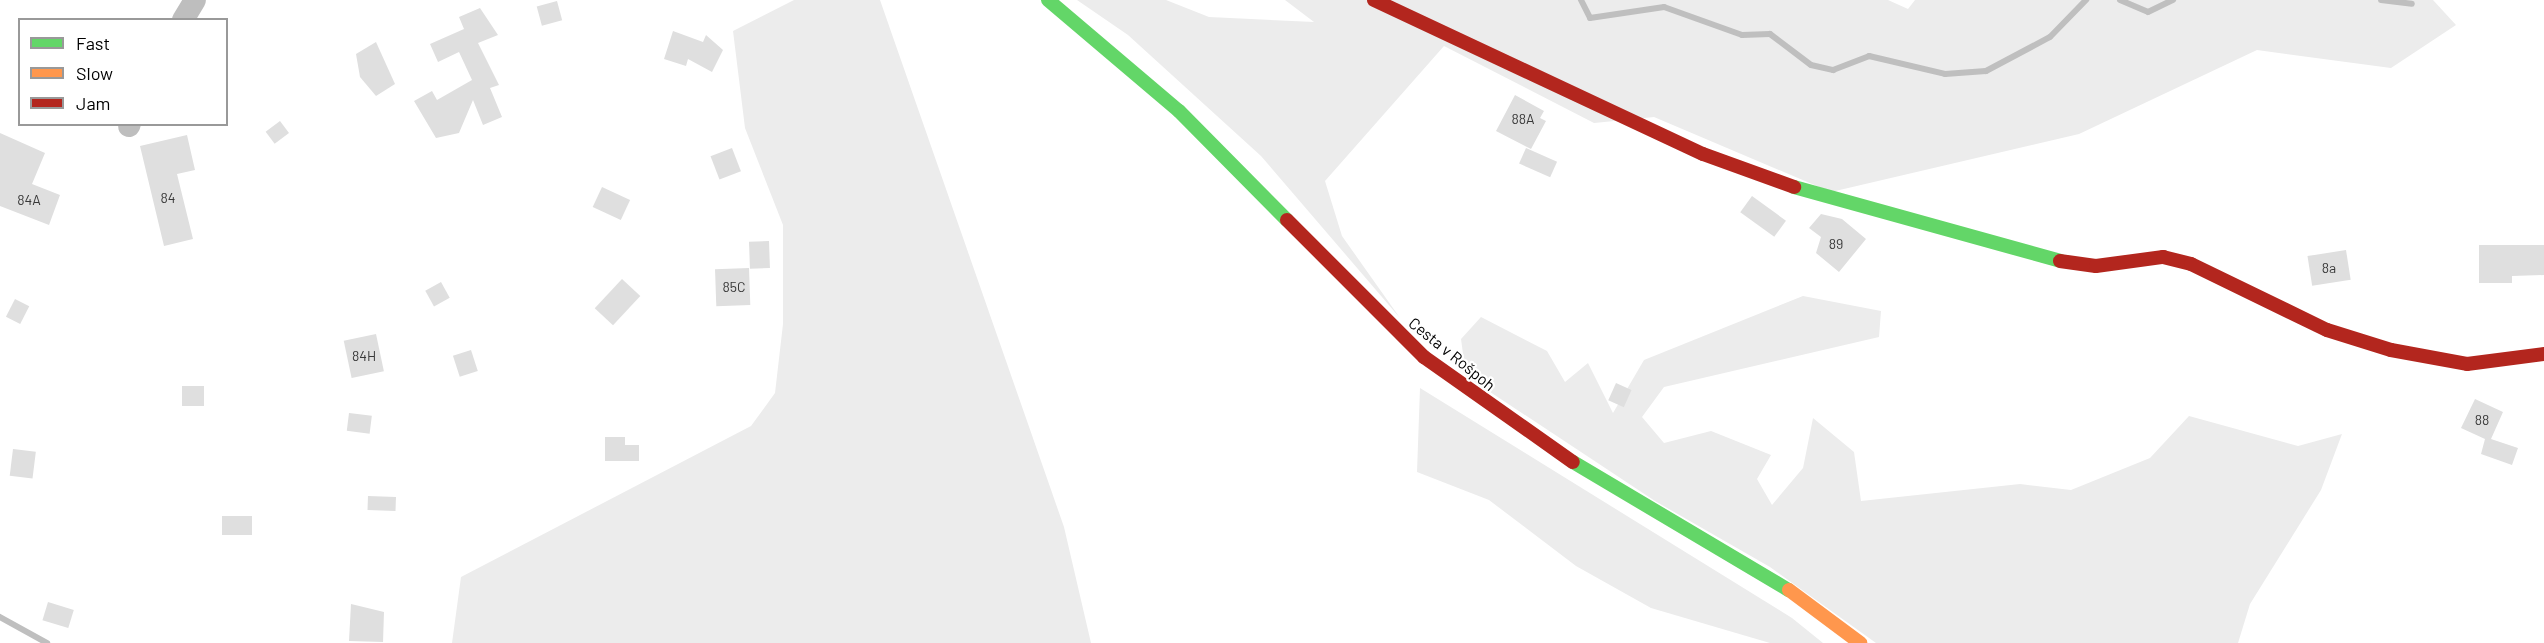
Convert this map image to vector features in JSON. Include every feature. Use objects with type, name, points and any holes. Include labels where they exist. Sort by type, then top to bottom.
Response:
[{"type":"street","points":[[184,18],[195,0]]},
{"type":"street","name":"Cesta v Rošpoh","points":[[1047,0],[1179,111],[1424,357],[1564,456],[1788,589],[1860,643]]},
{"type":"street","points":[[1374,0],[1703,154],[1786,185],[2057,261],[2096,266],[2163,257],[2191,264],[2328,330],[2391,350],[2467,364],[2544,354]]},
{"type":"shaded area","points":[[794,0],[880,0],[1064,527],[1091,643],[452,643],[461,577],[751,426],[775,393],[783,324],[783,225],[745,128],[733,31]]},
{"type":"shaded area","points":[[1077,0],[1166,0],[1209,17],[1314,22],[1285,0],[1888,0],[1908,9],[1915,0],[2433,0],[2456,25],[2391,68],[2257,50],[2079,134],[1831,192],[1654,117],[1594,123],[1444,46],[1325,181],[1342,236],[1400,318],[1261,156],[1128,35]]},
{"type":"shaded area","points":[[1803,296],[1881,311],[1879,337],[1664,387],[1642,417],[1664,443],[1711,431],[1771,455],[1757,479],[1772,505],[1803,468],[1813,418],[1854,452],[1861,501],[2020,484],[2071,490],[2150,458],[2189,416],[2298,446],[2342,434],[2321,490],[2250,604],[2238,643],[1876,643],[1770,567],[1655,501],[1466,376],[1461,339],[1481,317],[1547,351],[1565,382],[1588,363],[1613,413],[1644,360]]},
{"type":"shaded area","points":[[1420,388],[1792,618],[1823,643],[1770,643],[1651,608],[1576,566],[1489,500],[1417,472]]},
{"type":"building","points":[[557,1],[562,20],[542,26],[537,6]]},
{"type":"building","points":[[480,8],[498,35],[478,43],[499,85],[490,88],[502,117],[483,125],[473,100],[459,133],[436,138],[414,101],[432,91],[437,100],[472,80],[459,52],[438,62],[430,44],[464,29],[459,17]]},
{"type":"building","points":[[673,31],[703,42],[706,35],[723,50],[712,72],[688,59],[686,66],[664,59]]},
{"type":"building","points":[[376,42],[395,84],[376,96],[360,77],[356,54]]},
{"type":"building","points":[[1515,95],[1544,111],[1540,118],[1546,121],[1531,149],[1496,131]]},
{"type":"building","points":[[280,121],[289,133],[275,144],[266,132]]},
{"type":"building","points":[[0,133],[45,153],[32,184],[60,195],[49,225],[0,206]]},
{"type":"building","points":[[187,135],[195,170],[177,174],[193,239],[164,246],[140,146]]},
{"type":"building","points":[[732,148],[741,171],[719,180],[711,156]]},
{"type":"building","points":[[1526,148],[1557,162],[1550,177],[1519,164]]},
{"type":"building","points":[[602,187],[630,200],[621,220],[593,207]]},
{"type":"building","points":[[1752,196],[1786,221],[1774,237],[1740,212]]},
{"type":"building","points":[[1821,214],[1842,219],[1866,239],[1839,272],[1816,253],[1821,237],[1809,228]]},
{"type":"building","points":[[769,241],[770,268],[750,269],[749,242]]},
{"type":"building","points":[[2479,245],[2544,245],[2544,275],[2512,276],[2512,283],[2479,283]]},
{"type":"building","points":[[2346,250],[2351,280],[2312,286],[2307,256]]},
{"type":"building","points":[[749,268],[750,305],[716,306],[715,269]]},
{"type":"building","points":[[622,279],[640,296],[613,325],[595,308]]},
{"type":"building","points":[[441,282],[450,298],[434,306],[425,291]]},
{"type":"building","points":[[15,299],[29,306],[20,324],[6,317]]},
{"type":"building","points":[[376,334],[384,371],[352,378],[344,341]]},
{"type":"building","points":[[471,350],[478,371],[460,377],[453,356]]},
{"type":"building","points":[[1616,383],[1632,390],[1624,407],[1608,400]]},
{"type":"building","points":[[182,386],[204,386],[204,406],[182,406]]},
{"type":"building","points":[[2475,399],[2503,412],[2491,439],[2518,448],[2512,465],[2481,454],[2485,439],[2461,428]]},
{"type":"building","points":[[349,413],[372,416],[370,434],[347,431]]},
{"type":"building","points":[[605,437],[625,437],[625,445],[639,445],[639,461],[605,461]]},
{"type":"building","points":[[13,449],[36,452],[33,479],[10,476]]},
{"type":"building","points":[[368,496],[396,497],[395,511],[368,510]]},
{"type":"building","points":[[222,516],[252,516],[252,535],[222,535]]},
{"type":"building","points":[[48,602],[74,610],[68,628],[42,620]]},
{"type":"building","points":[[351,604],[384,612],[383,642],[349,641]]},
{"type":"waterway","points":[[1581,0],[1590,18],[1664,7],[1742,35],[1770,34],[1811,65],[1833,70],[1869,56],[1945,74],[1986,71],[2050,37],[2086,0]]},
{"type":"waterway","points":[[2120,0],[2148,12],[2173,0]]},
{"type":"waterway","points":[[2381,0],[2412,4]]},
{"type":"waterway","points":[[0,617],[47,643]]},
{"type":"traffic: fast","points":[[1048,0],[1179,111],[1287,220]]},
{"type":"traffic: fast","points":[[1794,187],[2060,261]]},
{"type":"traffic: fast","points":[[1573,462],[1789,590]]},
{"type":"traffic: slow","points":[[1789,590],[1860,643]]},
{"type":"traffic: jam","points":[[1374,0],[1703,154],[1794,187]]},
{"type":"traffic: jam","points":[[1287,220],[1424,357],[1573,462]]},
{"type":"traffic: jam","points":[[2060,261],[2096,266],[2163,257],[2191,264],[2327,330],[2391,350],[2467,364],[2544,354]]}]
